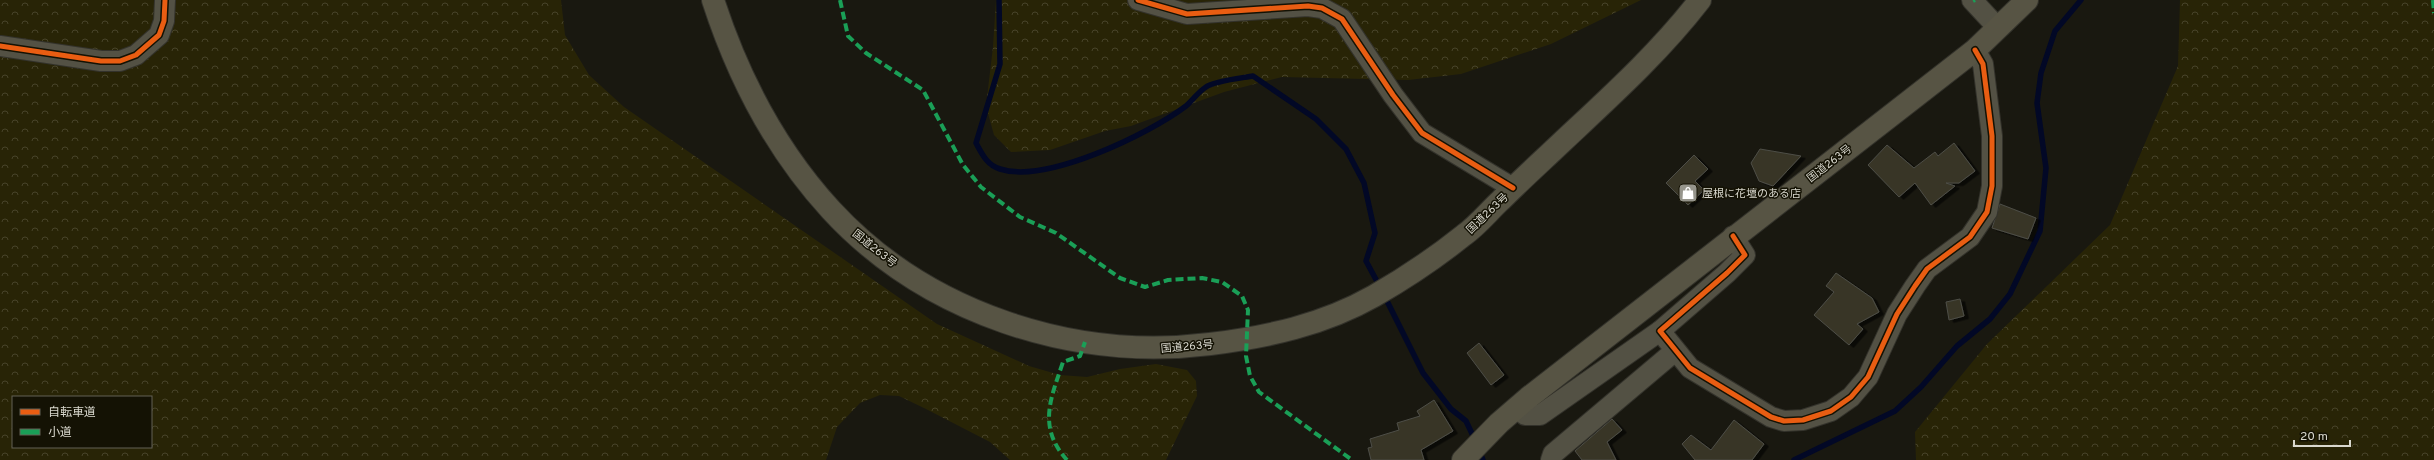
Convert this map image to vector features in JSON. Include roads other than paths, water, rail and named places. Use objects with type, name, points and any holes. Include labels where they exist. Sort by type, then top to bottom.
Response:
[{"type":"highway","name":"国道263号","points":[[713,0],[734,60],[768,125],[814,191],[860,238],[885,258],[971,310],[1009,324],[1051,336],[1120,347],[1187,347],[1255,339],[1308,326],[1374,297],[1466,234],[1646,62],[1700,0]]},
{"type":"highway","name":"国道263号","points":[[1463,460],[1499,423],[1518,407],[1733,236],[1975,50],[2027,0]]},
{"type":"street","points":[[0,46],[101,61],[120,61],[136,55],[159,35],[164,20],[165,0]]},
{"type":"street","points":[[1138,0],[1186,14],[1308,6],[1322,8],[1342,20],[1393,95],[1422,133],[1513,188]]},
{"type":"street","points":[[1972,0],[1998,28]]},
{"type":"street","points":[[1660,331],[1690,368],[1725,387],[1771,417],[1784,421],[1803,420],[1831,411],[1851,397],[1868,377],[1897,314],[1927,269],[1970,237],[1987,212],[1992,186],[1992,136],[1983,64],[1975,50]]},
{"type":"street","points":[[1518,407],[1525,415],[1540,415],[1660,331],[1727,273],[1745,255],[1733,236]]},
{"type":"street","points":[[1551,460],[1553,454],[1675,351]]},
{"type":"waterway","points":[[999,0],[1000,64],[976,143],[985,159],[992,165],[1000,169],[1020,172],[1043,169],[1069,163],[1096,154],[1148,130],[1186,106],[1200,91],[1210,85],[1221,81],[1253,76],[1316,119],[1346,149],[1364,183],[1375,233],[1366,261],[1380,287]]},
{"type":"waterway","points":[[1794,460],[1895,411],[1921,387],[1957,346],[1990,319],[2010,294],[2040,231],[2046,168],[2037,103],[2041,73],[2055,31],[2081,0]]},
{"type":"waterway","points":[[1384,295],[1423,373],[1451,409],[1466,421],[1475,440]]},
{"type":"waterway","points":[[1479,450],[1483,460]]},
{"type":"place","name":"屋根に花壇のある店","points":[[1688,193]]}]
